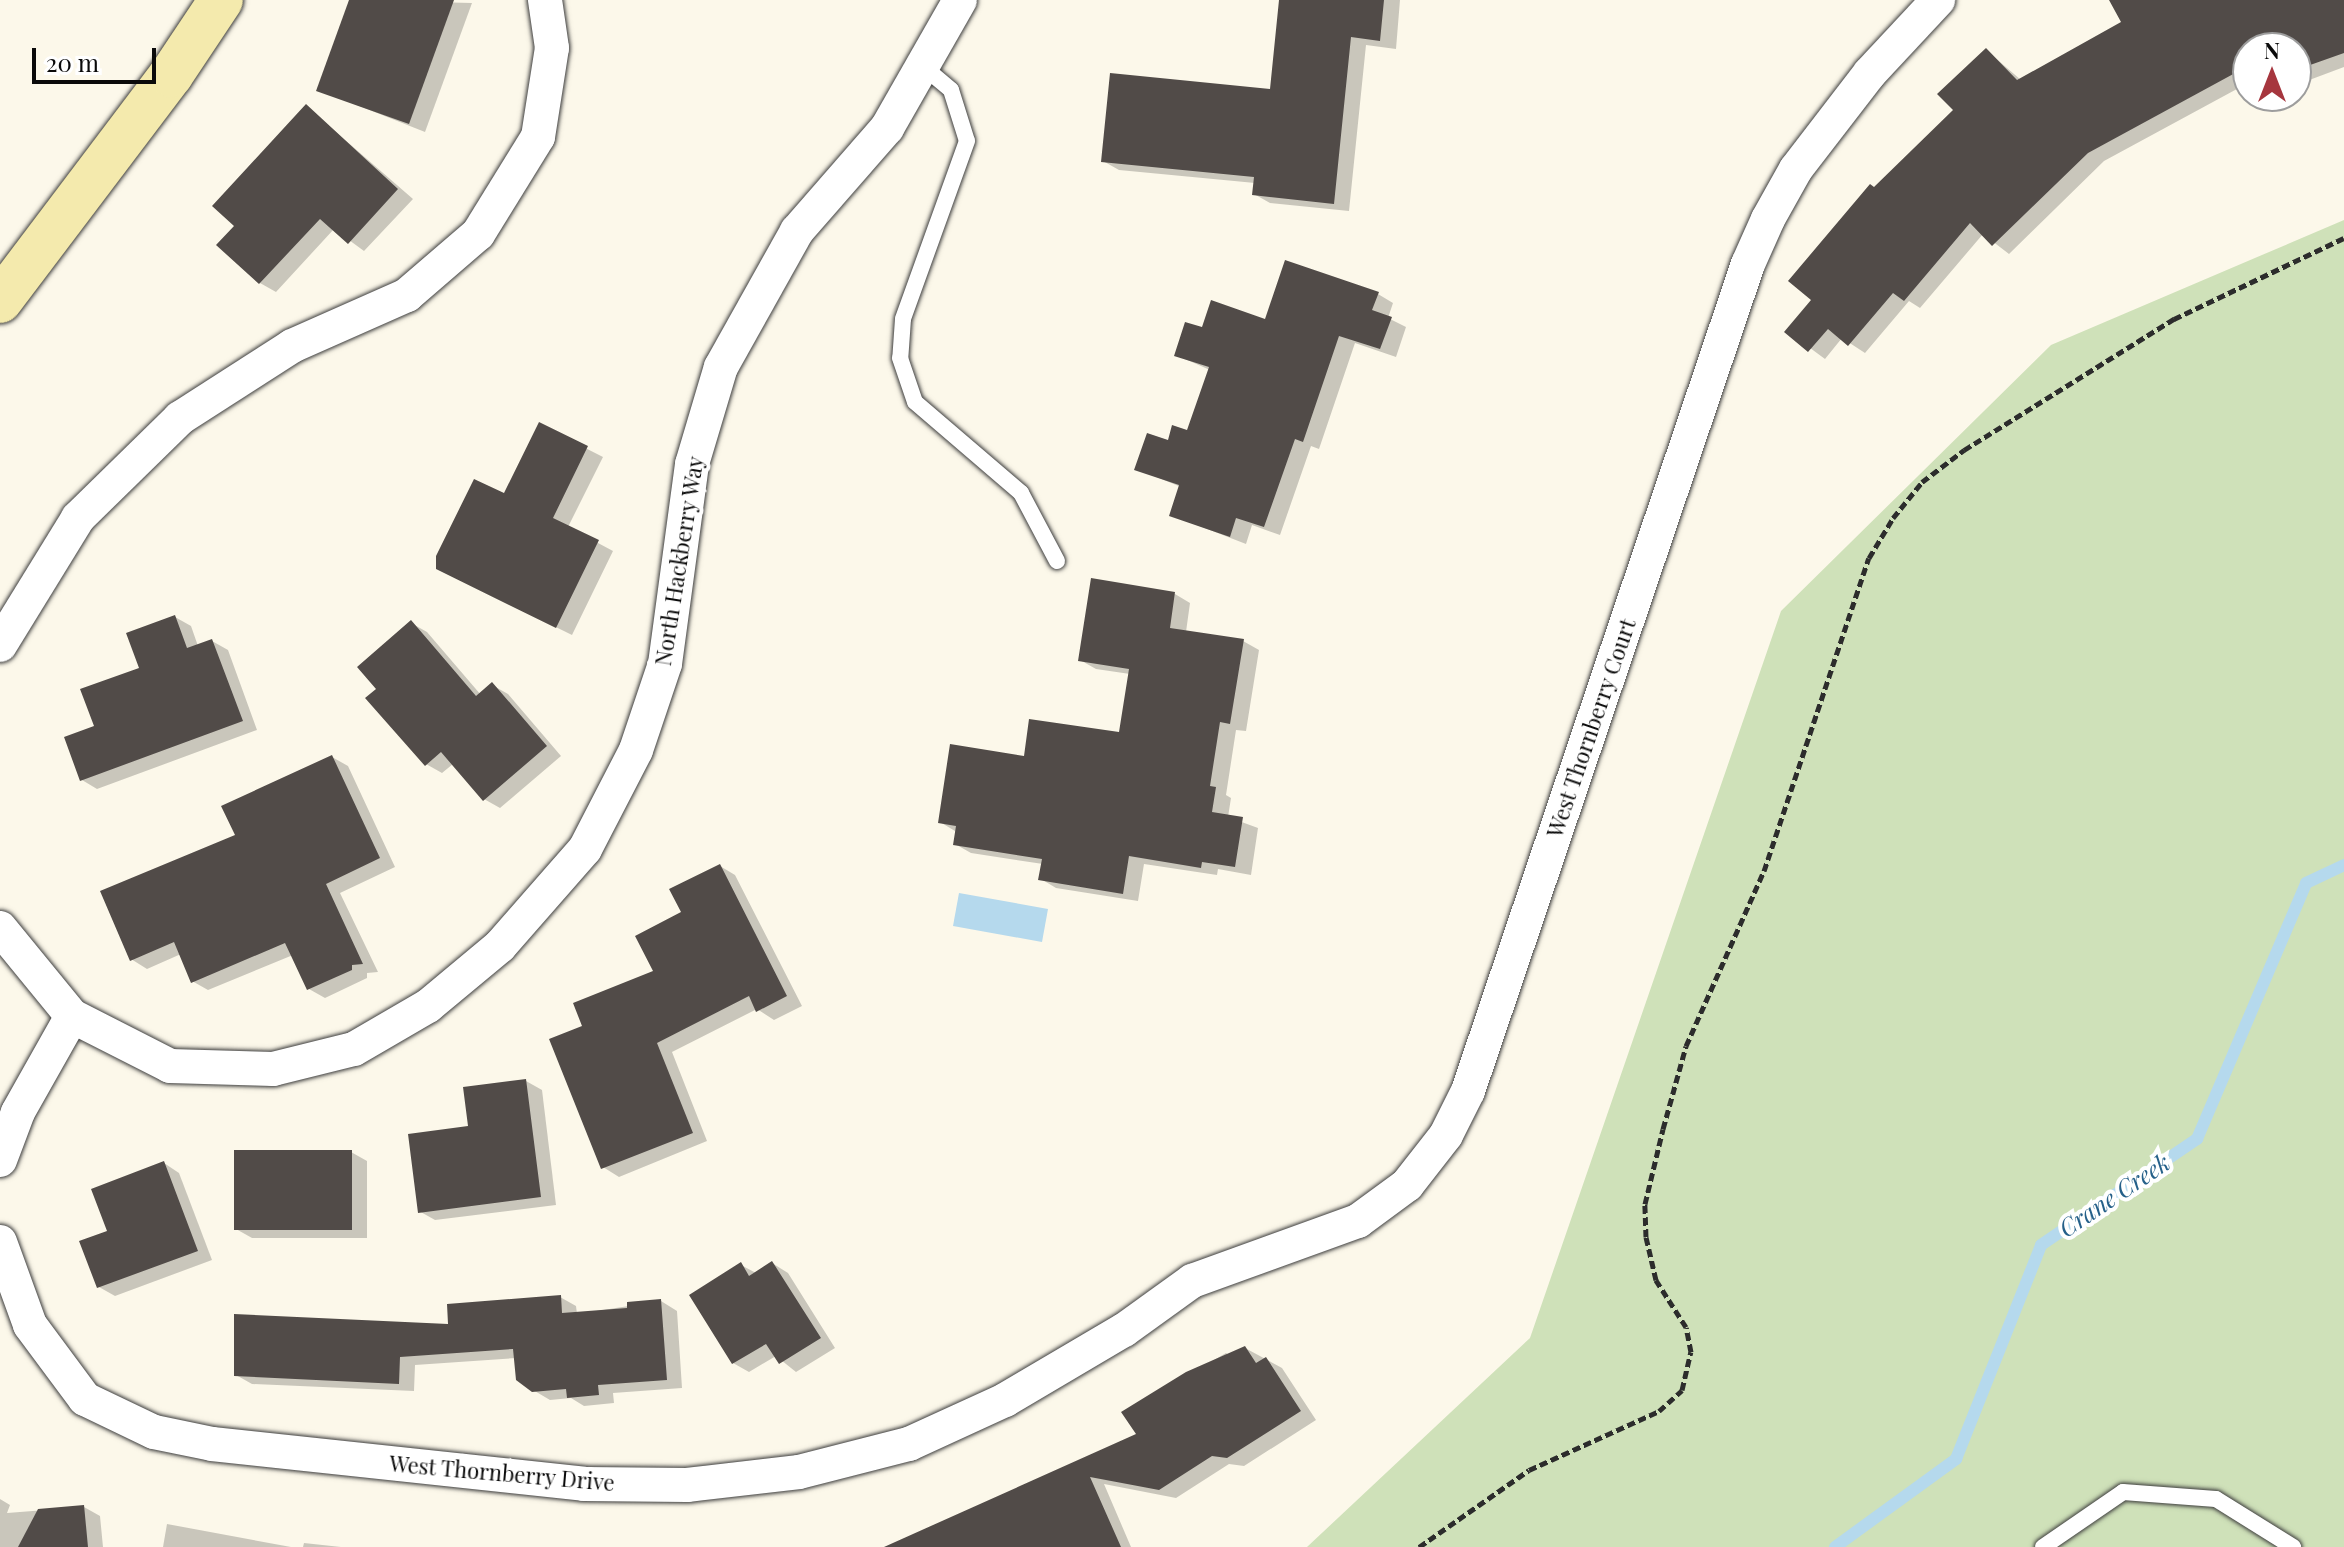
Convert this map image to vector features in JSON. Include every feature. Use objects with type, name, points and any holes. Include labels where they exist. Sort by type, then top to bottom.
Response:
[{"type":"street","points":[[0,301],[171,75],[221,0]]},
{"type":"street","points":[[0,645],[78,518],[180,418],[292,346],[407,295],[478,234],[538,137],[552,48],[545,0]]},
{"type":"street","name":"North Hackberry Way","points":[[0,928],[72,1016],[170,1066],[273,1069],[354,1049],[428,1006],[500,946],[585,849],[636,750],[665,664],[692,464],[721,367],[797,231],[887,128],[925,68],[960,0]]},
{"type":"street","name":"West Thornberry Court","points":[[1124,1330],[1192,1281],[1358,1221],[1407,1185],[1446,1135],[1468,1091],[1748,264],[1796,169],[1870,73],[1938,0]]},
{"type":"street","points":[[0,1160],[18,1112],[72,1016]]},
{"type":"street","name":"West Thornberry Drive","points":[[0,1242],[30,1325],[85,1399],[154,1432],[212,1444],[584,1484],[687,1485],[799,1472],[909,1444],[1005,1400],[1124,1330]]},
{"type":"lane","points":[[925,68],[951,90],[967,141],[903,319],[900,358],[915,402],[1021,493],[1057,561]]},
{"type":"lane","points":[[2043,1547],[2123,1492],[2216,1499],[2293,1547]]},
{"type":"path","points":[[1419,1547],[1529,1470],[1659,1411],[1682,1390],[1691,1352],[1689,1339],[1656,1280],[1646,1237],[1645,1204],[1663,1129],[1686,1046],[1764,871],[1869,558],[1893,518],[1922,482],[2029,409],[2174,319],[2344,238]]},
{"type":"green space","points":[[2344,220],[2344,1547],[1307,1547],[1530,1338],[1781,611],[2051,345]]},
{"type":"water","points":[[959,893],[1048,909],[1042,942],[953,926]]},
{"type":"building","points":[[349,0],[454,0],[409,124],[316,91]]},
{"type":"building","points":[[1279,0],[1384,0],[1380,41],[1351,37],[1334,204],[1252,195],[1254,177],[1101,162],[1110,73],[1270,89]]},
{"type":"building","points":[[2109,0],[2344,0],[2344,53],[2312,64],[2312,32],[2232,32],[2232,75],[2088,153],[1992,246],[1970,223],[1904,301],[1893,293],[1848,346],[1828,329],[1808,352],[1784,332],[1811,300],[1788,281],[1870,184],[1874,187],[1953,110],[1937,94],[1986,48],[2017,80],[2121,22]]},
{"type":"building","points":[[306,104],[398,189],[348,244],[320,219],[259,284],[216,245],[234,226],[212,206]]},
{"type":"building","points":[[1285,260],[1379,292],[1372,310],[1392,317],[1380,349],[1339,336],[1303,442],[1295,439],[1264,527],[1236,518],[1230,537],[1169,516],[1179,485],[1134,470],[1147,433],[1168,440],[1172,425],[1187,430],[1209,367],[1174,356],[1185,322],[1202,327],[1211,300],[1265,319]]},
{"type":"building","points":[[539,422],[588,446],[553,518],[599,540],[556,628],[436,569],[436,556],[474,479],[504,493]]},
{"type":"building","points":[[1091,578],[1175,592],[1170,628],[1244,639],[1230,724],[1220,722],[1210,786],[1216,787],[1212,812],[1243,817],[1235,867],[1202,862],[1201,868],[1129,856],[1123,894],[1038,880],[1042,859],[953,845],[956,826],[938,823],[950,744],[1024,756],[1029,719],[1119,732],[1129,669],[1078,661]]},
{"type":"building","points":[[175,615],[187,648],[212,639],[243,721],[80,781],[64,737],[94,726],[80,689],[139,668],[126,633]]},
{"type":"building","points":[[411,620],[476,696],[492,682],[547,746],[483,801],[441,752],[425,766],[365,698],[376,689],[357,667]]},
{"type":"building","points":[[332,755],[380,858],[326,884],[363,964],[352,965],[352,970],[307,990],[285,943],[191,983],[174,942],[130,961],[100,891],[235,835],[221,806]]},
{"type":"building","points":[[720,864],[787,996],[756,1012],[749,996],[657,1043],[693,1133],[601,1169],[549,1039],[582,1026],[573,1003],[653,971],[635,936],[681,912],[669,889]]},
{"type":"building","points":[[526,1079],[541,1197],[418,1213],[408,1134],[468,1126],[463,1087]]},
{"type":"building","points":[[234,1150],[352,1150],[352,1230],[234,1230]]},
{"type":"building","points":[[164,1161],[198,1251],[97,1288],[79,1241],[107,1231],[91,1189]]},
{"type":"building","points":[[772,1261],[821,1338],[779,1364],[766,1344],[732,1364],[689,1295],[741,1262],[749,1276]]},
{"type":"building","points":[[561,1295],[562,1313],[627,1308],[627,1302],[661,1299],[667,1380],[598,1385],[599,1395],[567,1398],[566,1389],[532,1392],[516,1380],[513,1349],[400,1357],[399,1384],[234,1376],[234,1314],[448,1324],[447,1304]]},
{"type":"building","points":[[1245,1346],[1256,1363],[1266,1357],[1301,1411],[1227,1458],[1212,1456],[1159,1490],[1090,1477],[1121,1547],[884,1547],[1136,1434],[1121,1412],[1186,1372]]},
{"type":"building","points":[[84,1505],[88,1547],[18,1547],[38,1509]]},
{"type":"waterway","name":"Crane Creek","points":[[1835,1547],[1956,1459],[2041,1245],[2197,1139],[2306,883],[2344,865]]}]
